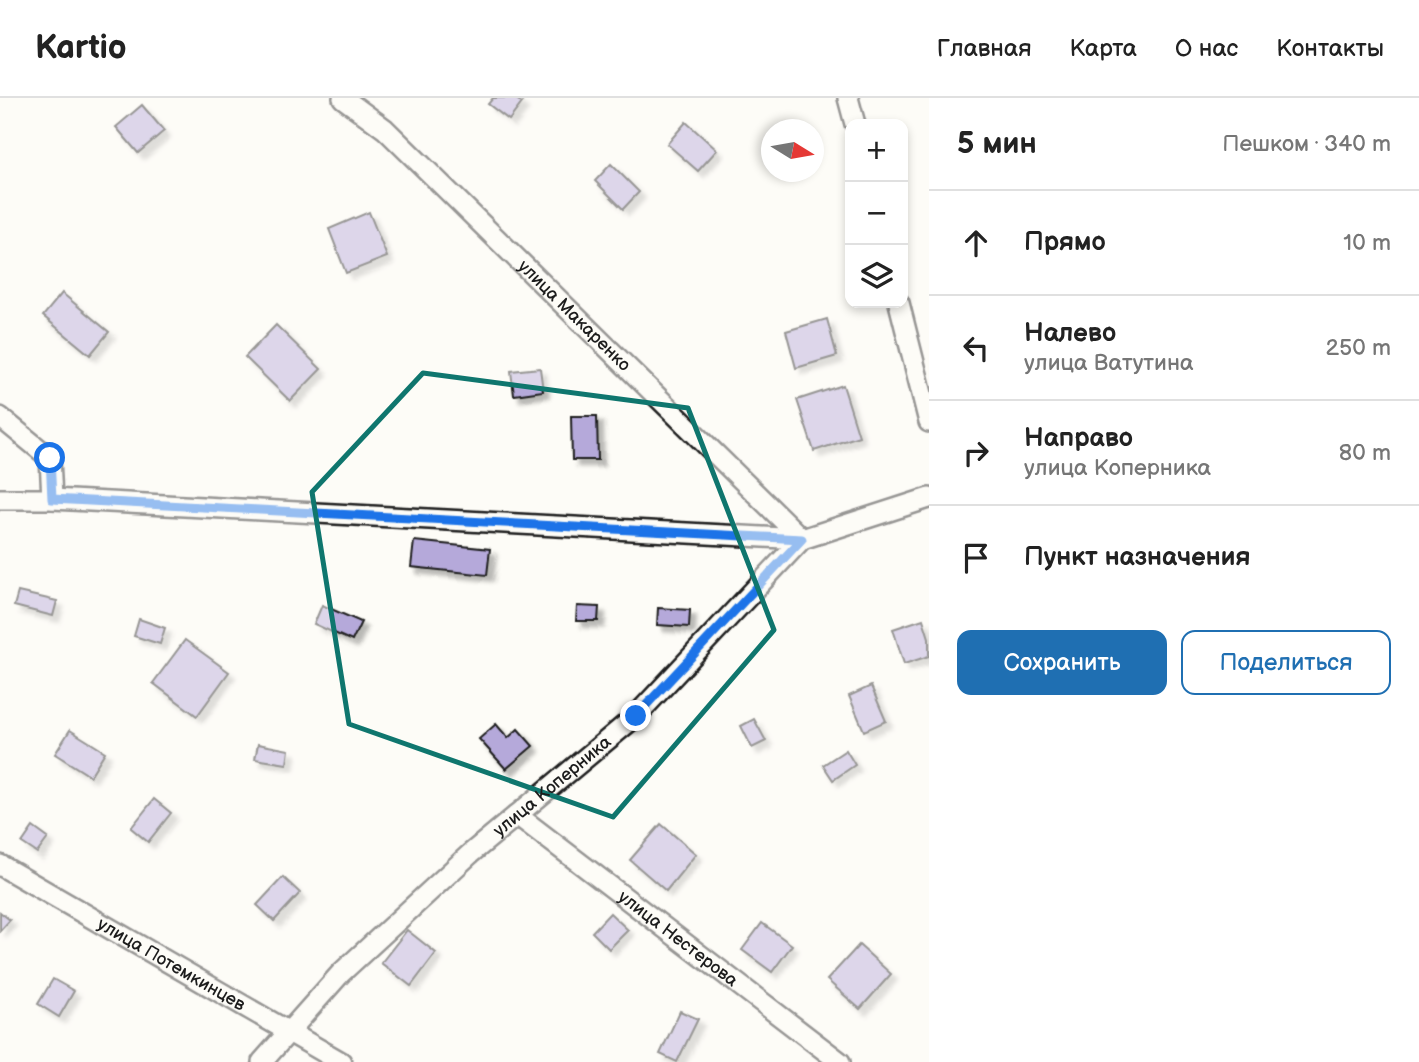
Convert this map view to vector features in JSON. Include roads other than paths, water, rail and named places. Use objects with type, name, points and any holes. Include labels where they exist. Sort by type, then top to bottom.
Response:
[{"type":"street","name":"улица Макаренко","points":[[343,98],[385,129],[802,539]]},
{"type":"street","points":[[851,99],[854,119]]},
{"type":"street","points":[[900,308],[929,422]]},
{"type":"street","points":[[0,417],[50,458],[52,499]]},
{"type":"street","name":"улица Коперника","points":[[262,1062],[341,973],[470,854],[636,716],[802,539],[929,498]]},
{"type":"street","points":[[0,499],[52,499],[802,539]]},
{"type":"street","name":"улица Нестерова","points":[[517,814],[840,1062]]},
{"type":"street","name":"улица Потемкинцев","points":[[0,865],[341,1062]]}]
